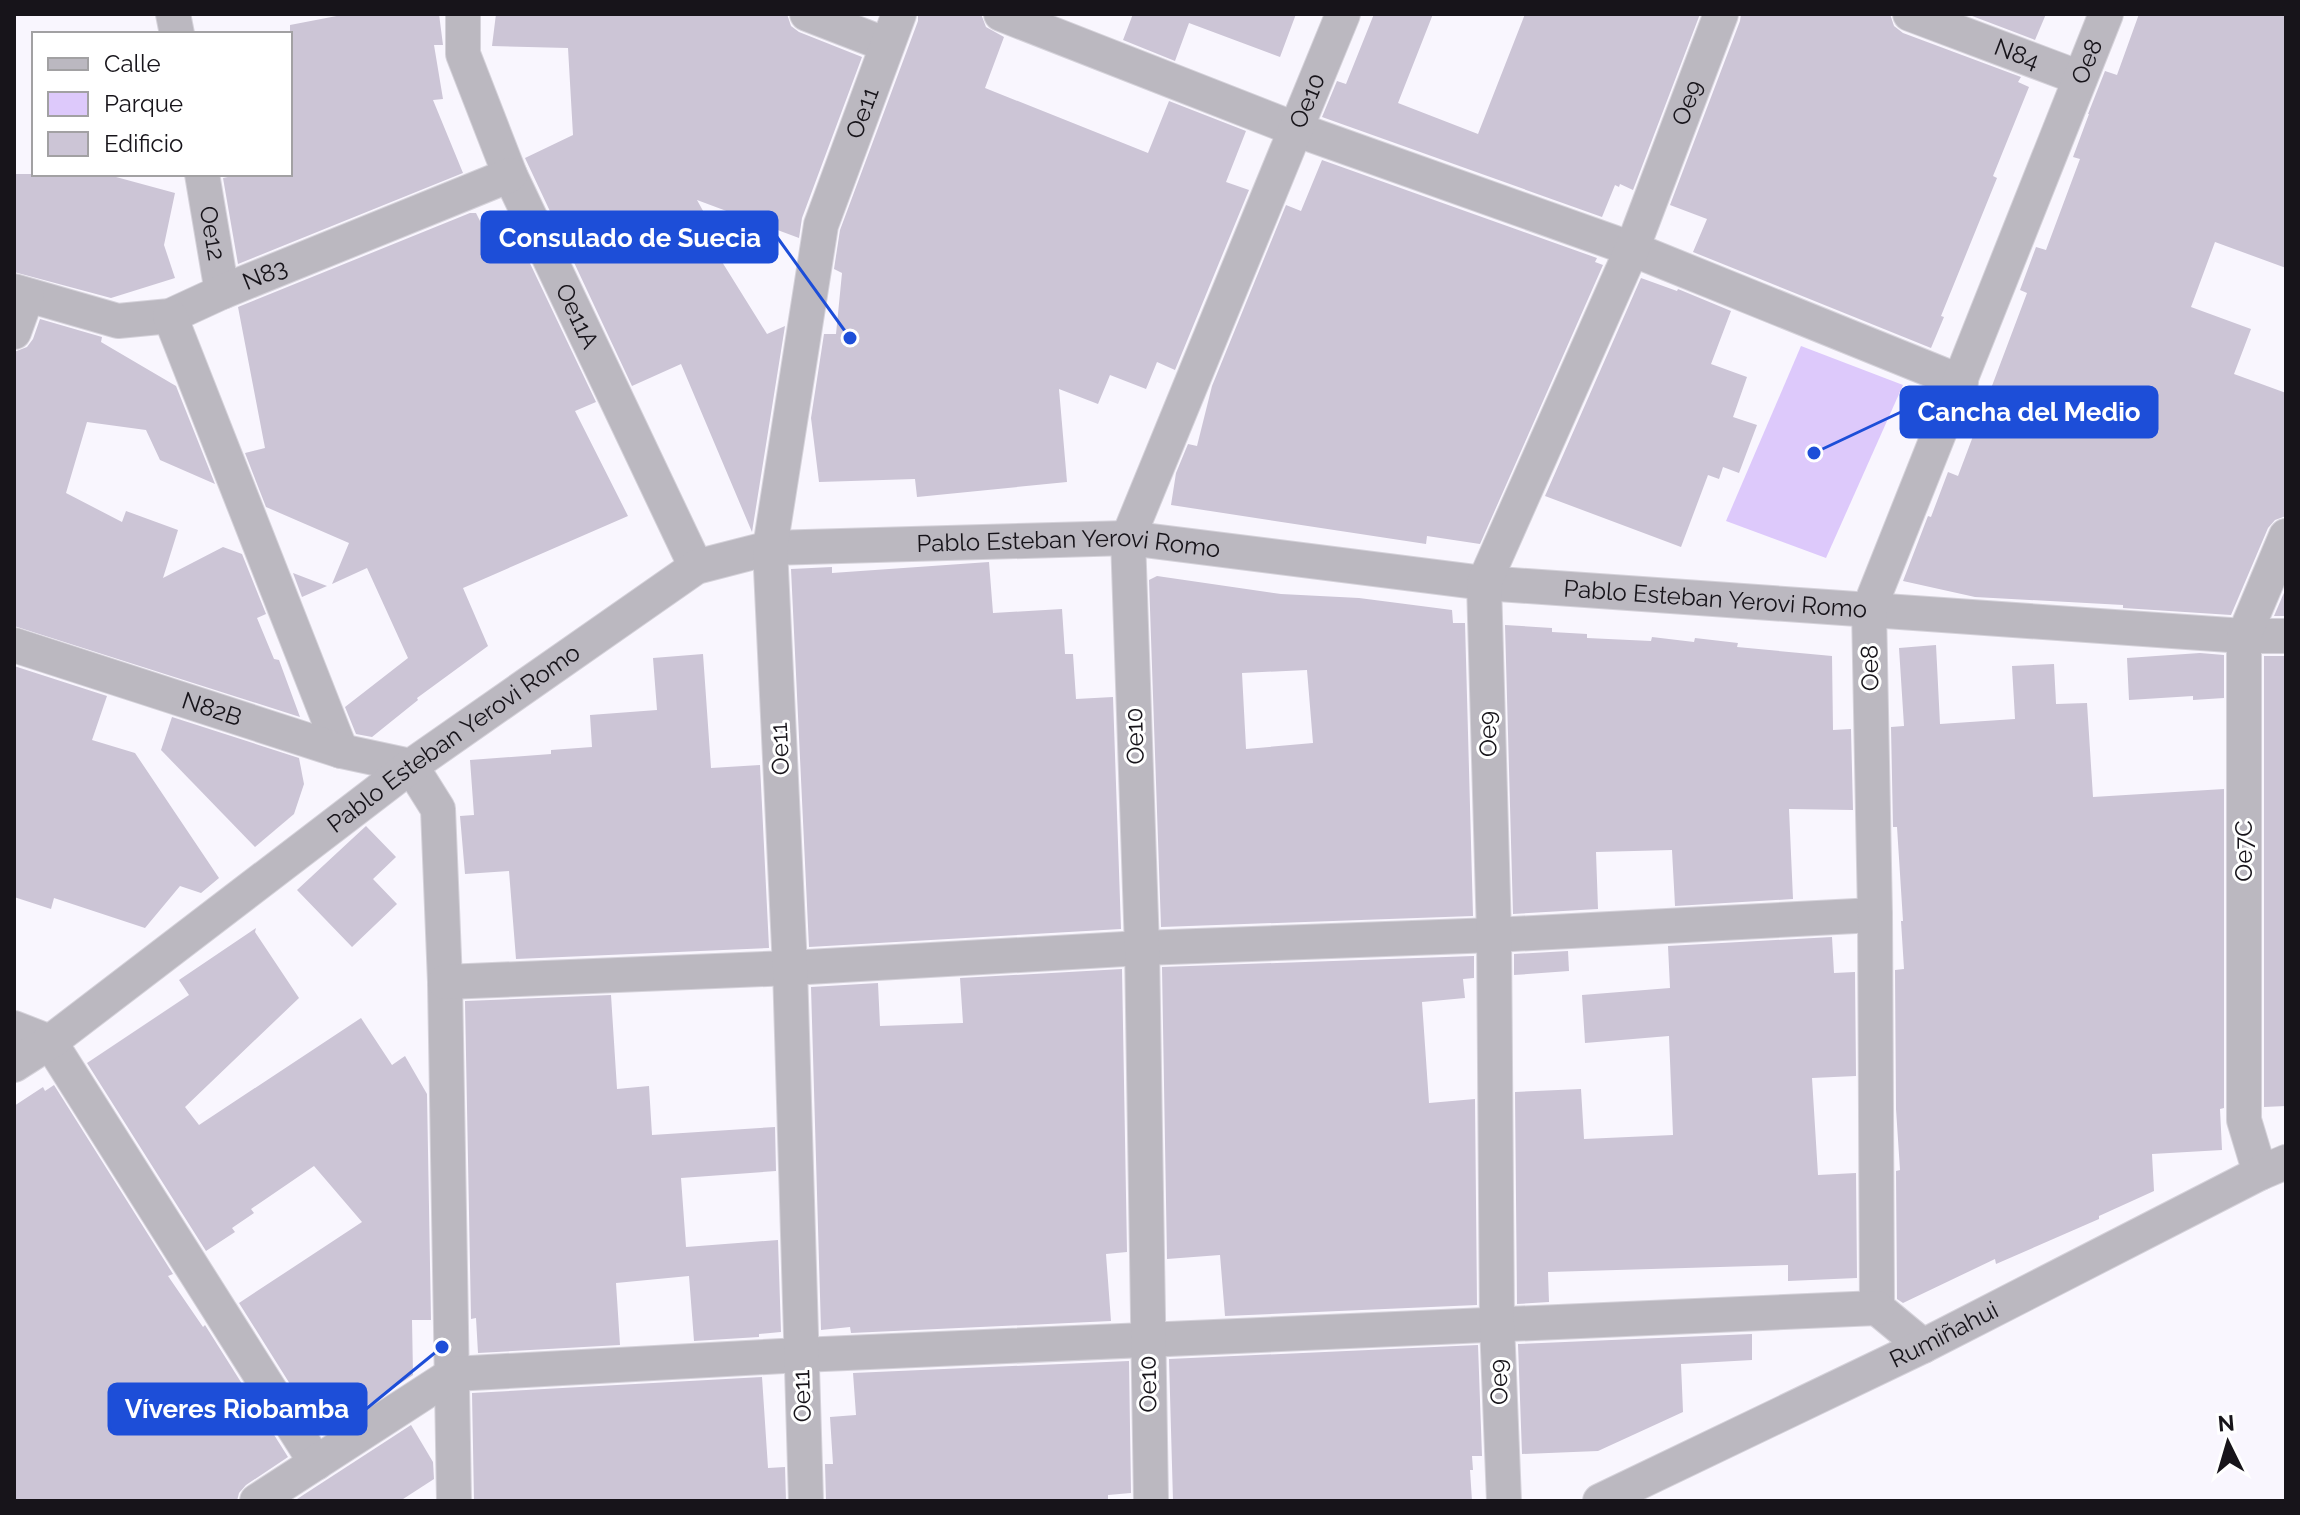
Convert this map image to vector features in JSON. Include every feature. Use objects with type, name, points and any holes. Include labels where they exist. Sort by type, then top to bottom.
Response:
[{"type":"street","name":"Oe11A","points":[[463,14],[463,54],[510,175],[696,567]]},
{"type":"street","points":[[807,14],[893,30]]},
{"type":"street","points":[[1001,14],[1295,129],[1632,249],[1961,382]]},
{"type":"street","name":"Oe10","points":[[1151,1501],[1142,948],[1128,538],[1343,14]]},
{"type":"street","name":"Oe9","points":[[1504,1501],[1497,1324],[1494,935],[1484,583],[1632,249],[1721,14]]},
{"type":"street","name":"N84","points":[[1910,14],[2080,78]]},
{"type":"street","name":"Oe8","points":[[1877,1308],[1875,915],[1869,609],[2106,14]]},
{"type":"street","name":"Oe11","points":[[806,1501],[790,968],[770,548],[821,225],[893,30]]},
{"type":"street","name":"N83","points":[[21,294],[118,321],[170,316],[510,175]]},
{"type":"street","name":"Oe12","points":[[202,176],[222,292]]},
{"type":"street","points":[[14,332],[21,294]]},
{"type":"street","points":[[170,316],[341,751]]},
{"type":"street","name":"Oe7C","points":[[2273,1168],[2244,1120],[2244,636],[2286,536]]},
{"type":"street","name":"Pablo Esteban Yerovi Romo","points":[[14,1065],[50,1042],[411,766],[696,567],[770,548],[1128,538],[1484,583],[2244,636],[2286,636]]},
{"type":"street","name":"N82B","points":[[14,645],[341,751],[411,766]]},
{"type":"street","points":[[411,766],[438,809],[445,982],[454,1501]]},
{"type":"street","points":[[445,982],[1875,915]]},
{"type":"street","points":[[14,1028],[50,1042],[316,1463]]},
{"type":"street","name":"Rumiñahui","points":[[1600,1501],[1923,1346],[2273,1168]]},
{"type":"street","points":[[257,1501],[453,1374],[801,1355],[1877,1308],[1923,1346]]},
{"type":"green space","points":[[1801,346],[1903,385],[1826,558],[1726,521]]},
{"type":"building","points":[[347,14],[439,14],[443,45],[434,45],[443,99],[433,100],[463,173],[238,264],[223,178],[292,176],[290,25]]},
{"type":"building","points":[[496,14],[787,14],[791,26],[799,32],[862,57],[802,218],[799,238],[697,200],[722,245],[714,249],[767,334],[785,326],[752,532],[681,364],[632,386],[525,158],[573,135],[568,48],[492,46]]},
{"type":"building","points":[[918,14],[981,14],[986,27],[1004,37],[985,88],[1148,153],[1169,101],[1246,131],[1226,182],[1249,190],[1175,370],[1157,362],[1146,389],[1110,375],[1098,404],[1059,389],[1067,482],[917,497],[915,479],[819,482],[811,418],[824,334],[836,334],[842,273],[834,269],[840,230]]},
{"type":"building","points":[[1133,14],[1296,14],[1280,57],[1189,23],[1175,61],[1123,40]]},
{"type":"building","points":[[1374,14],[1433,14],[1398,103],[1478,134],[1525,14],[1700,14],[1633,190],[1615,185],[1602,217],[1322,117],[1337,81],[1346,84]]},
{"type":"building","points":[[1741,14],[1890,14],[1894,26],[1903,33],[2021,77],[2018,82],[2029,87],[1993,176],[1997,178],[1931,348],[1693,252],[1707,219],[1670,205]]},
{"type":"building","points":[[1967,14],[2046,14],[2035,40]]},
{"type":"building","points":[[2139,14],[2286,14],[2286,268],[2215,242],[2191,307],[2251,329],[2234,374],[2286,393],[2286,516],[2275,520],[2268,528],[2231,615],[2123,608],[2123,605],[1975,597],[1903,581],[1948,472],[1958,476],[2027,293],[2020,290],[2036,247],[2046,250],[2080,159],[2073,157],[2088,114],[2105,71],[2117,75]]},
{"type":"building","points":[[1322,160],[1597,258],[1595,262],[1603,265],[1480,544],[1427,536],[1426,544],[1171,505],[1176,473],[1188,444],[1197,446],[1212,386],[1286,205],[1301,211]]},
{"type":"building","points":[[14,174],[112,176],[175,193],[164,245],[175,278],[111,298],[14,272]]},
{"type":"building","points":[[476,213],[492,245],[516,234],[596,402],[575,411],[628,516],[463,588],[488,646],[417,698],[372,737],[356,734],[345,707],[408,658],[367,568],[332,584],[349,543],[266,507],[245,453],[265,448],[238,307]]},
{"type":"building","points":[[1641,278],[1678,289],[1731,311],[1711,364],[1747,377],[1733,417],[1757,425],[1739,473],[1723,467],[1719,479],[1708,475],[1681,547],[1545,496]]},
{"type":"building","points":[[40,319],[102,337],[101,342],[176,386],[215,484],[160,460],[146,430],[87,422],[66,493],[122,522],[126,511],[178,530],[163,578],[223,547],[242,554],[266,614],[257,618],[274,659],[279,660],[300,717],[14,626],[14,352],[27,347]]},
{"type":"building","points":[[989,562],[993,613],[1062,609],[1065,654],[1073,654],[1076,699],[1113,697],[1121,929],[809,947],[791,569],[832,567],[832,573]]},
{"type":"building","points":[[293,573],[327,586],[302,597]]},
{"type":"building","points":[[1157,576],[1281,594],[1359,598],[1452,610],[1453,623],[1465,623],[1473,916],[1161,927],[1149,580]],"holes":[[[1307,670],[1313,743],[1246,749],[1242,673]]]},
{"type":"building","points":[[2286,588],[2286,616],[2274,616]]},
{"type":"building","points":[[1505,625],[1552,628],[1552,632],[1587,634],[1587,638],[1651,641],[1652,637],[1694,642],[1695,638],[1738,643],[1737,647],[1832,656],[1833,730],[1851,729],[1853,810],[1789,809],[1793,899],[1675,906],[1672,850],[1596,852],[1598,909],[1513,914]]},
{"type":"building","points":[[1936,645],[1940,724],[2015,719],[2012,666],[2054,664],[2056,704],[2087,703],[2093,797],[2224,789],[2222,1150],[2152,1154],[2154,1191],[2099,1216],[2099,1219],[1996,1264],[1995,1259],[1903,1303],[1897,1299],[1896,1171],[1900,1170],[1896,1109],[1895,970],[1904,969],[1903,921],[1897,827],[1893,827],[1891,727],[1904,726],[1899,648]]},
{"type":"building","points":[[2200,653],[2224,655],[2224,698],[2193,700],[2193,696],[2129,700],[2127,658]]},
{"type":"building","points":[[703,654],[711,768],[760,765],[769,948],[516,959],[509,871],[465,874],[460,816],[474,815],[470,760],[551,754],[551,750],[592,747],[590,715],[657,710],[653,658]]},
{"type":"building","points":[[2264,656],[2286,656],[2286,1106],[2264,1107]]},
{"type":"building","points":[[14,666],[107,696],[92,740],[135,753],[219,878],[201,893],[180,886],[145,928],[54,898],[51,909],[14,897]]},
{"type":"building","points":[[172,717],[299,758],[304,784],[294,814],[255,847],[161,750]]},
{"type":"building","points":[[366,826],[396,857],[373,879],[397,904],[352,947],[297,890]]},
{"type":"building","points":[[256,928],[255,932],[299,998],[185,1107],[199,1125],[361,1018],[392,1065],[405,1056],[427,1094],[431,1320],[412,1320],[413,1375],[322,1435],[239,1303],[362,1222],[314,1166],[251,1209],[254,1213],[232,1228],[235,1232],[206,1251],[87,1063],[189,995],[179,980]]},
{"type":"building","points":[[1832,937],[1834,973],[1855,972],[1856,1076],[1812,1078],[1818,1175],[1856,1173],[1857,1278],[1788,1281],[1788,1265],[1548,1272],[1549,1302],[1517,1304],[1515,1092],[1581,1089],[1584,1139],[1673,1135],[1669,1036],[1585,1043],[1582,995],[1670,988],[1668,946]]},
{"type":"building","points":[[1568,951],[1569,971],[1514,975],[1514,954]]},
{"type":"building","points":[[1474,956],[1474,978],[1463,979],[1465,998],[1422,1002],[1429,1103],[1475,1099],[1477,1305],[1225,1316],[1220,1255],[1167,1259],[1162,967]]},
{"type":"building","points":[[1122,969],[1127,1252],[1106,1254],[1111,1321],[851,1333],[850,1327],[821,1330],[811,987],[878,983],[880,1026],[963,1023],[960,978]]},
{"type":"building","points":[[611,995],[617,1089],[649,1086],[652,1135],[775,1127],[776,1171],[681,1178],[686,1247],[778,1240],[781,1332],[759,1334],[759,1337],[694,1341],[689,1276],[616,1283],[620,1345],[478,1353],[476,1318],[471,1319],[465,1001]]},
{"type":"building","points":[[54,1085],[173,1274],[168,1276],[203,1327],[205,1325],[288,1457],[246,1485],[237,1501],[14,1501],[14,1106],[43,1087],[45,1091]]},
{"type":"building","points":[[1752,1334],[1752,1360],[1681,1364],[1683,1412],[1598,1451],[1522,1454],[1518,1344]]},
{"type":"building","points":[[1478,1345],[1482,1456],[1472,1456],[1472,1501],[1173,1501],[1169,1359]]},
{"type":"building","points":[[1129,1361],[1131,1493],[1108,1495],[1108,1501],[826,1501],[825,1464],[833,1464],[830,1417],[856,1415],[853,1373]]},
{"type":"building","points":[[762,1377],[768,1468],[785,1467],[786,1501],[474,1501],[472,1393]]},
{"type":"building","points":[[411,1425],[433,1462],[434,1479],[400,1501],[294,1501]]},
{"type":"place","name":"Consulado de Suecia","points":[[850,338]]},
{"type":"place","name":"Cancha del Medio","points":[[1814,453]]},
{"type":"place","name":"Víveres Riobamba","points":[[442,1347]]}]
